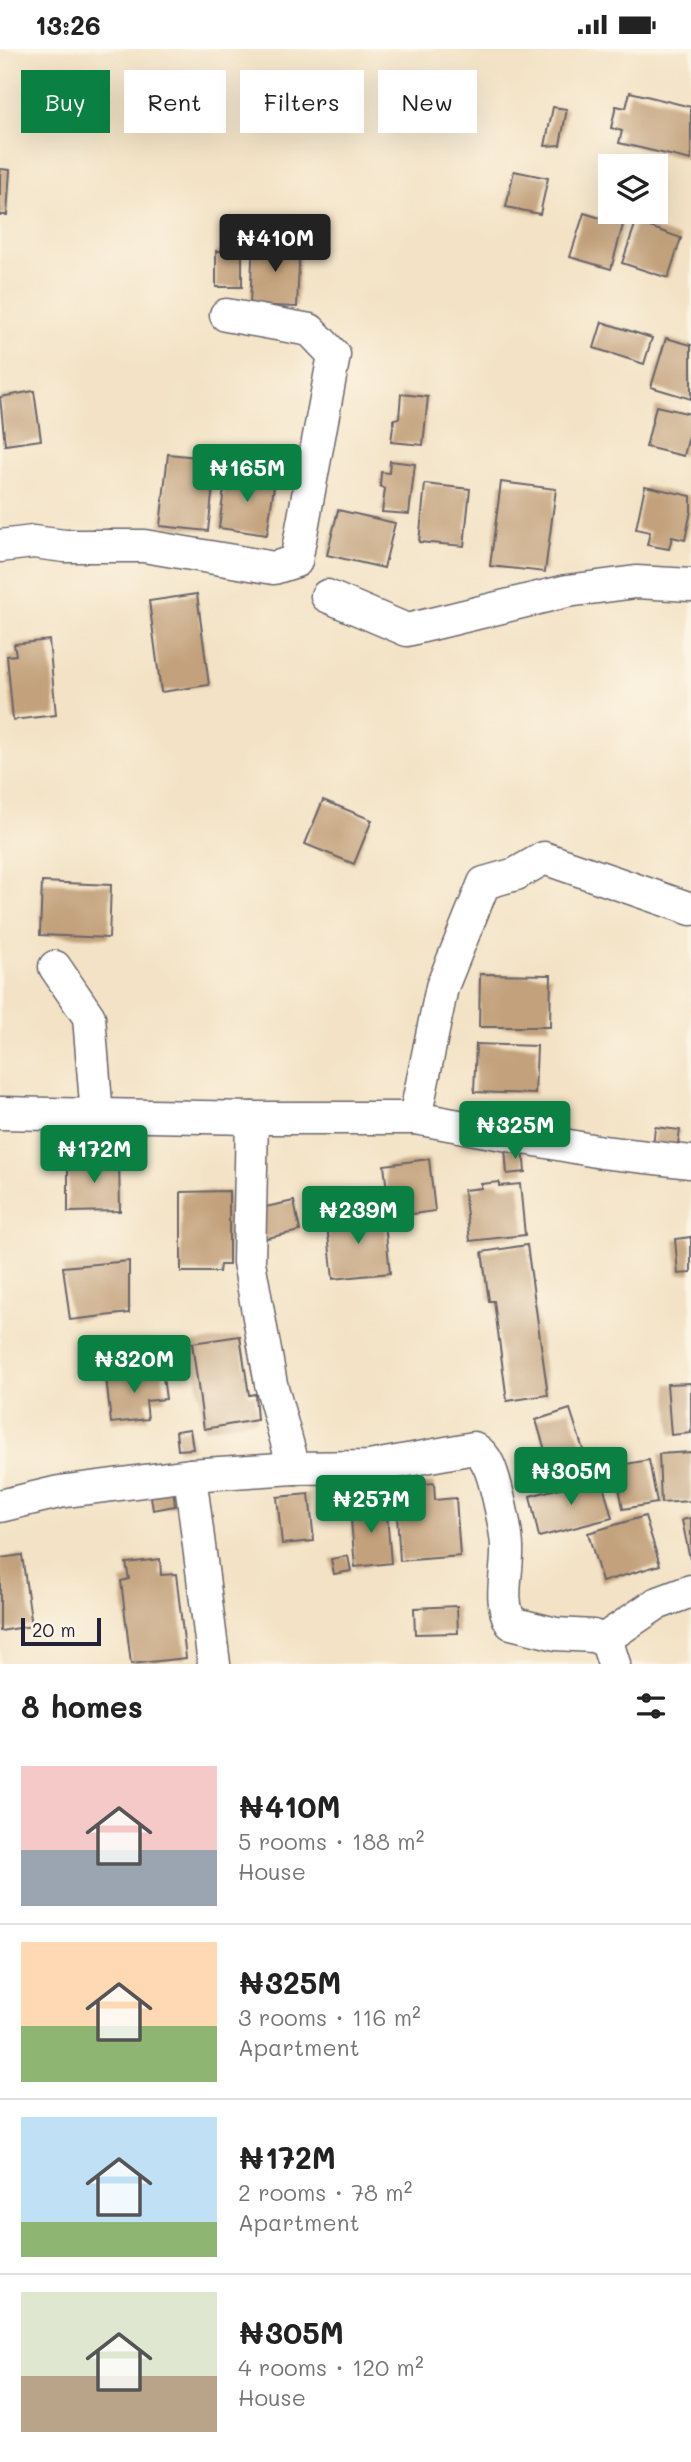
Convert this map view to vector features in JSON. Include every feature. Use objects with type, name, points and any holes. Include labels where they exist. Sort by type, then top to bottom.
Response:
[{"type":"street","points":[[0,546],[33,542],[65,546],[144,546],[274,568],[296,561],[334,355],[310,330],[226,315]]},
{"type":"street","points":[[327,596],[407,630],[567,591],[636,582],[691,585]]},
{"type":"street","points":[[415,1118],[442,987],[484,883],[516,874],[544,858],[691,909]]},
{"type":"street","points":[[55,967],[89,1017],[97,1117]]},
{"type":"street","points":[[0,1113],[97,1117],[415,1118],[602,1152],[691,1162]]},
{"type":"street","points":[[252,1118],[249,1262],[271,1384],[294,1468]]},
{"type":"street","points":[[0,1506],[59,1492],[190,1475],[294,1468],[369,1468],[467,1447],[481,1452],[489,1465],[508,1549],[505,1597],[506,1615],[511,1623],[556,1634],[593,1636],[608,1652],[656,1604],[691,1591]]},
{"type":"street","points":[[190,1475],[214,1664]]},
{"type":"building","points":[[630,92],[691,107],[691,160],[619,143],[622,131],[611,128],[616,106],[626,108]]},
{"type":"building","points":[[553,107],[567,109],[560,145],[545,146]]},
{"type":"building","points":[[0,169],[10,170],[7,215],[0,215]]},
{"type":"building","points":[[514,171],[548,178],[540,214],[506,207]]},
{"type":"building","points":[[584,213],[598,217],[598,224],[623,225],[611,269],[570,257]]},
{"type":"building","points":[[635,224],[681,238],[668,278],[622,263]]},
{"type":"building","points":[[253,240],[300,242],[297,307],[250,305]]},
{"type":"building","points":[[216,251],[242,251],[242,287],[216,287]]},
{"type":"building","points":[[602,322],[652,338],[644,364],[594,348]]},
{"type":"building","points":[[666,338],[691,345],[691,399],[651,387]]},
{"type":"building","points":[[34,391],[41,440],[5,445],[0,397]]},
{"type":"building","points":[[401,394],[428,397],[423,445],[391,442],[394,419],[399,418]]},
{"type":"building","points":[[656,406],[691,414],[691,428],[684,456],[646,447]]},
{"type":"building","points":[[168,454],[216,459],[208,531],[160,526]]},
{"type":"building","points":[[390,461],[415,464],[409,514],[382,512],[385,489],[380,486],[381,472],[389,473]]},
{"type":"building","points":[[226,473],[275,479],[267,535],[219,528]]},
{"type":"building","points":[[501,482],[556,489],[545,572],[490,566]]},
{"type":"building","points":[[425,484],[470,489],[464,546],[419,542]]},
{"type":"building","points":[[645,486],[691,496],[685,540],[672,537],[669,549],[647,545],[650,532],[636,529]]},
{"type":"building","points":[[338,510],[395,523],[384,568],[327,555]]},
{"type":"building","points":[[197,594],[209,685],[161,692],[149,601]]},
{"type":"building","points":[[49,640],[56,715],[13,720],[7,656],[16,655],[14,644]]},
{"type":"building","points":[[323,800],[372,820],[354,864],[305,844]]},
{"type":"building","points":[[42,882],[111,885],[109,938],[40,935]]},
{"type":"building","points":[[480,974],[551,975],[550,1027],[479,1027]]},
{"type":"building","points":[[476,1044],[537,1046],[535,1094],[474,1092]]},
{"type":"building","points":[[655,1127],[680,1130],[677,1151],[653,1148]]},
{"type":"building","points":[[523,1148],[525,1172],[507,1174],[505,1149]]},
{"type":"building","points":[[119,1158],[120,1211],[68,1212],[68,1159]]},
{"type":"building","points":[[429,1159],[435,1211],[390,1217],[384,1165]]},
{"type":"building","points":[[499,1182],[499,1186],[520,1184],[525,1235],[470,1241],[464,1190]]},
{"type":"building","points":[[229,1191],[229,1265],[220,1265],[219,1272],[181,1272],[181,1192]]},
{"type":"building","points":[[294,1201],[300,1231],[262,1239],[256,1209]]},
{"type":"building","points":[[384,1213],[390,1273],[333,1279],[326,1216],[348,1214],[348,1218]]},
{"type":"building","points":[[691,1237],[691,1273],[678,1274],[675,1239]]},
{"type":"building","points":[[527,1245],[548,1395],[507,1401],[494,1301],[489,1301],[482,1252]]},
{"type":"building","points":[[129,1261],[129,1313],[70,1320],[63,1267]]},
{"type":"building","points":[[240,1336],[249,1395],[255,1394],[257,1420],[204,1429],[192,1343]]},
{"type":"building","points":[[162,1369],[166,1399],[146,1401],[148,1419],[111,1423],[106,1377]]},
{"type":"building","points":[[691,1383],[691,1433],[671,1435],[667,1384]]},
{"type":"building","points":[[570,1409],[586,1459],[551,1470],[536,1420]]},
{"type":"building","points":[[190,1429],[193,1449],[178,1450],[176,1431]]},
{"type":"building","points":[[691,1452],[691,1501],[661,1503],[659,1454]]},
{"type":"building","points":[[649,1460],[657,1503],[623,1509],[618,1481],[613,1482],[610,1467]]},
{"type":"building","points":[[404,1468],[407,1495],[389,1497],[387,1470]]},
{"type":"building","points":[[601,1477],[612,1518],[539,1537],[530,1496]]},
{"type":"building","points":[[434,1483],[435,1500],[456,1498],[460,1556],[400,1561],[396,1501],[412,1500],[411,1485]]},
{"type":"building","points":[[173,1487],[175,1506],[153,1510],[150,1490]]},
{"type":"building","points":[[309,1494],[314,1541],[282,1544],[277,1497]]},
{"type":"building","points":[[386,1502],[391,1563],[355,1567],[350,1508]]},
{"type":"building","points":[[645,1516],[660,1565],[602,1582],[588,1533]]},
{"type":"building","points":[[691,1518],[691,1559],[690,1559],[682,1520]]},
{"type":"building","points":[[22,1555],[32,1626],[0,1631],[0,1558]]},
{"type":"building","points":[[348,1556],[351,1571],[334,1574],[331,1559]]},
{"type":"building","points":[[160,1559],[161,1575],[176,1574],[186,1658],[131,1664],[121,1581],[129,1579],[126,1563]]},
{"type":"building","points":[[457,1606],[458,1633],[415,1634],[414,1608]]}]
